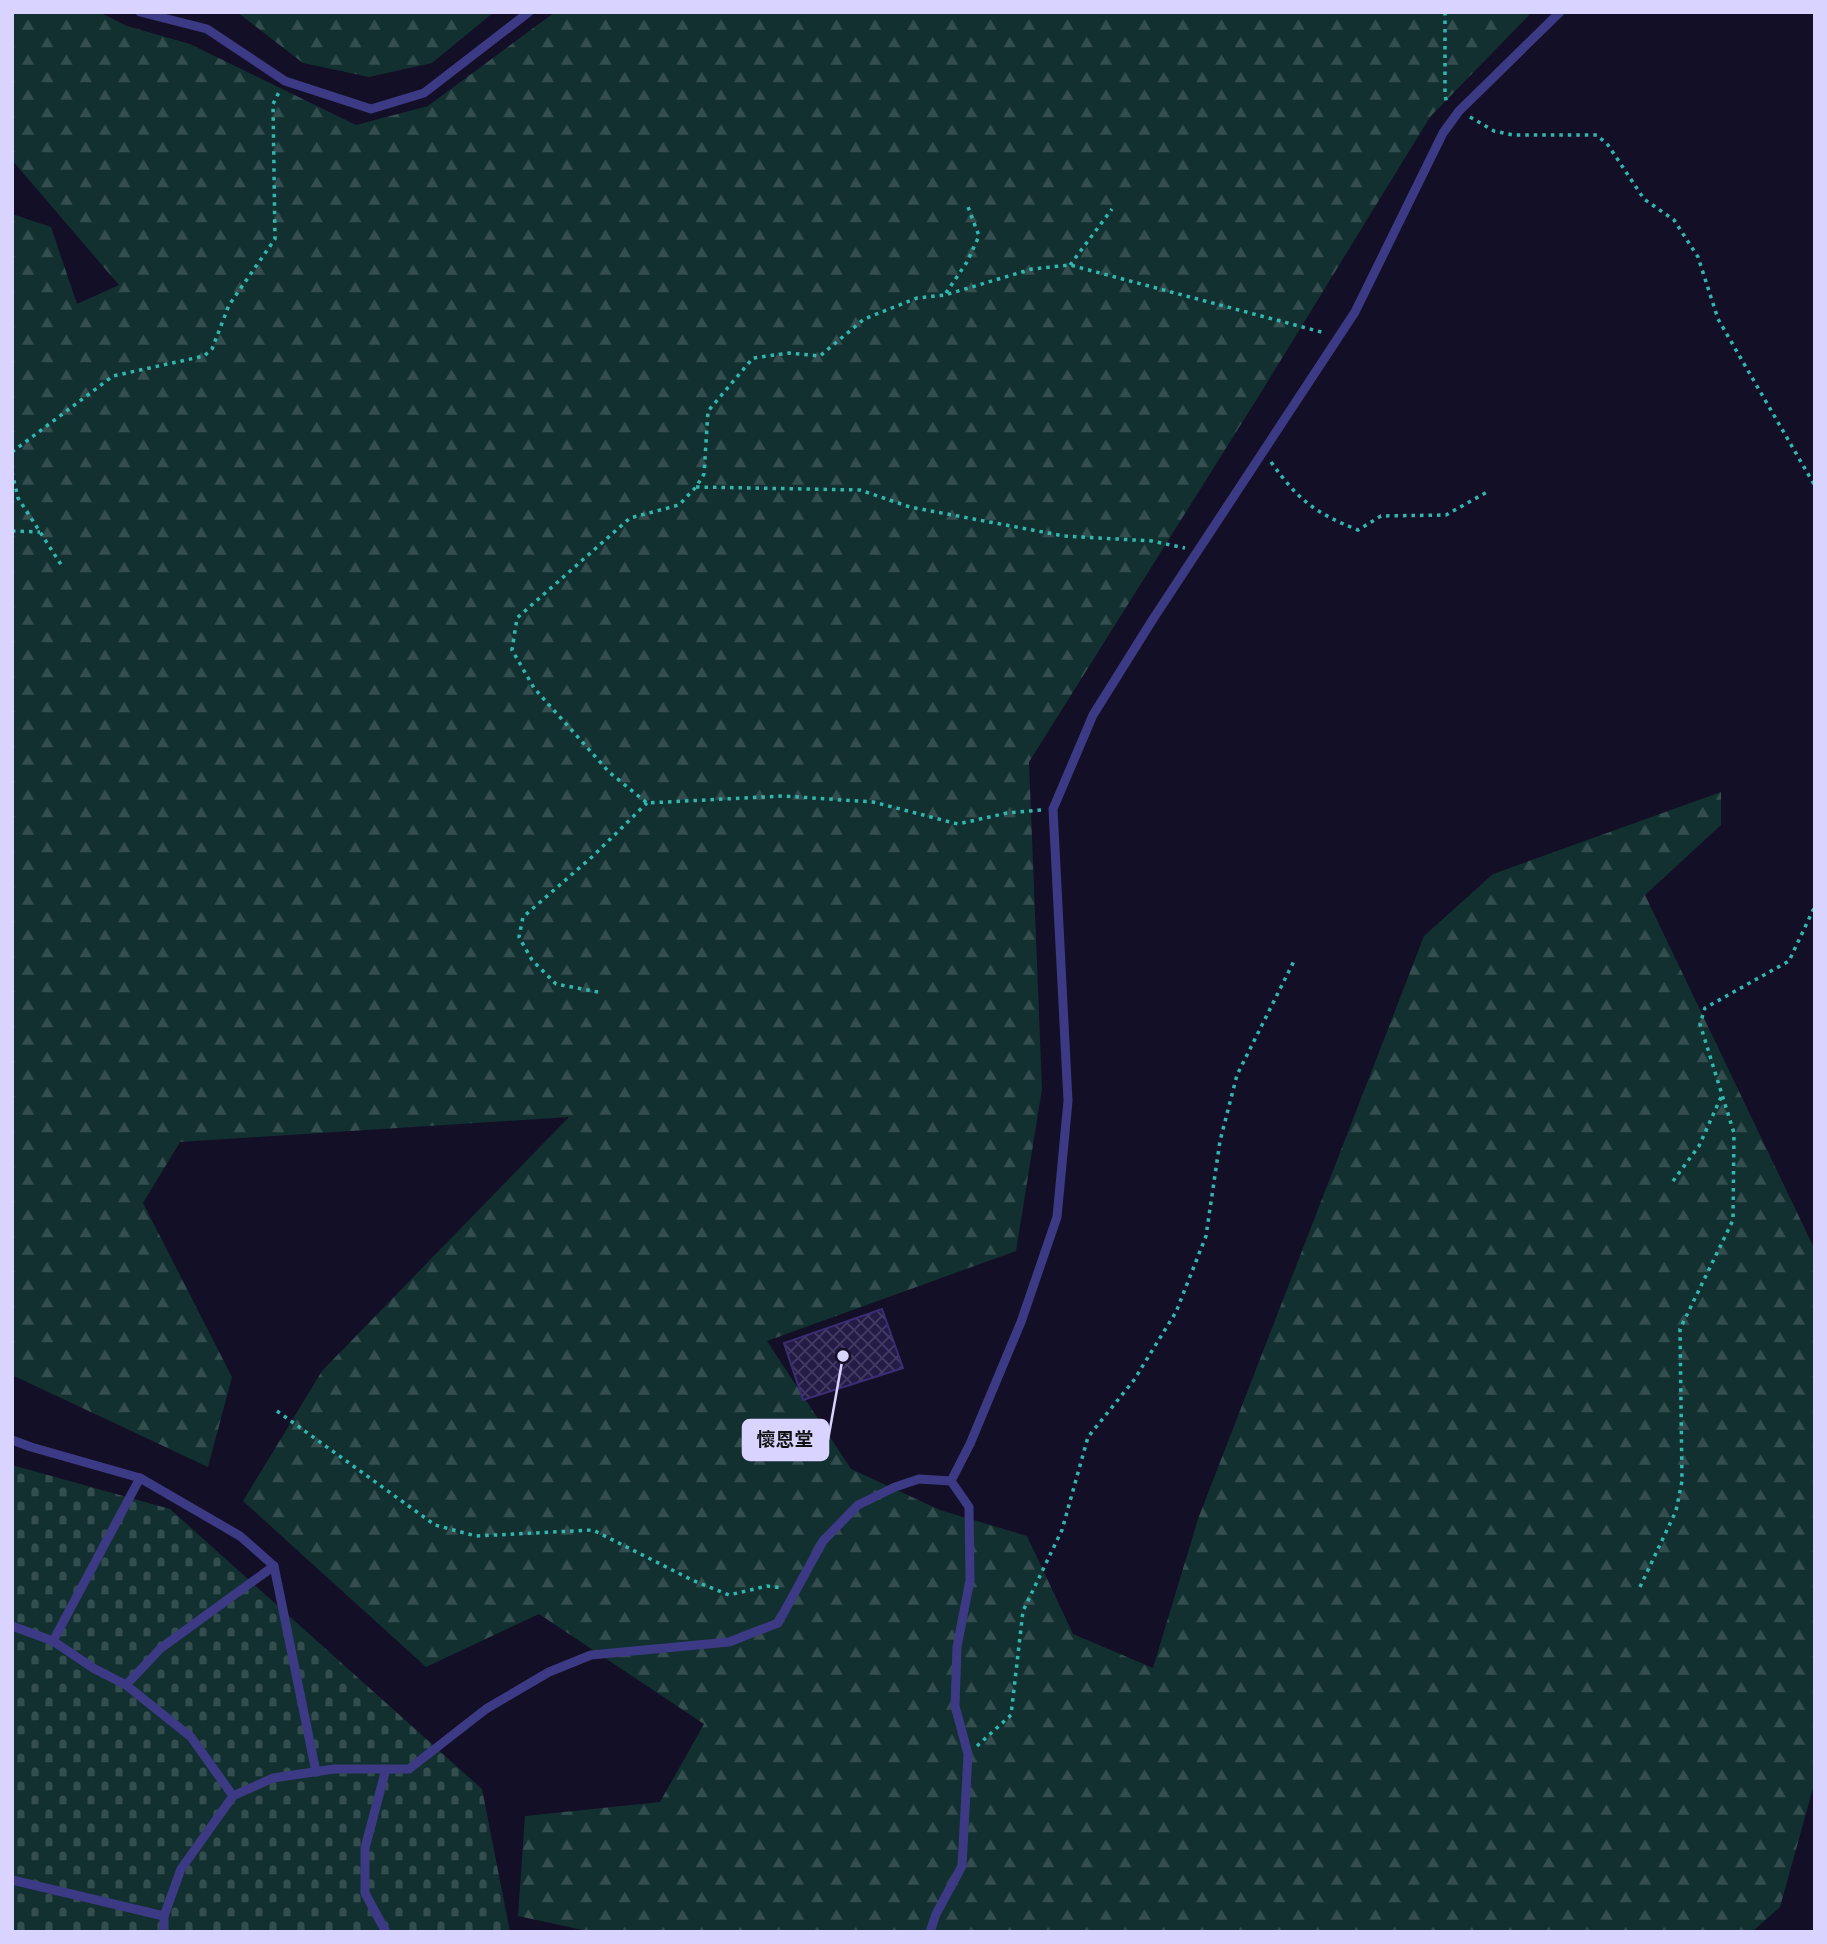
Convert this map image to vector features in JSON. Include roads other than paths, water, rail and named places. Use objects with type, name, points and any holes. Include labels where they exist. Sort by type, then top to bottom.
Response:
[{"type":"lane","points":[[141,12],[206,29],[285,81],[371,109],[424,93],[529,12]]},
{"type":"lane","points":[[951,1481],[970,1444],[1021,1322],[1057,1217],[1068,1101],[1053,809],[1093,715],[1355,312],[1443,133],[1459,111],[1560,12]]},
{"type":"lane","points":[[12,1440],[141,1478],[240,1536],[274,1566],[317,1772]]},
{"type":"lane","points":[[52,1641],[141,1478]]},
{"type":"lane","points":[[164,1932],[164,1916],[181,1869],[233,1796],[273,1778],[334,1769],[409,1769],[486,1709],[549,1672],[591,1655],[729,1642],[778,1623],[823,1541],[858,1505],[919,1479],[951,1481]]},
{"type":"lane","points":[[930,1932],[936,1914],[962,1866],[968,1754],[955,1706],[957,1647],[971,1580],[968,1507],[951,1481]]},
{"type":"lane","points":[[126,1685],[161,1648],[274,1566]]},
{"type":"lane","points":[[12,1626],[52,1641],[93,1668],[126,1685],[191,1737],[233,1796]]},
{"type":"lane","points":[[386,1769],[365,1848],[365,1893],[386,1932]]},
{"type":"lane","points":[[12,1880],[164,1916]]},
{"type":"place","name":"懷恩堂","points":[[843,1356]]}]
